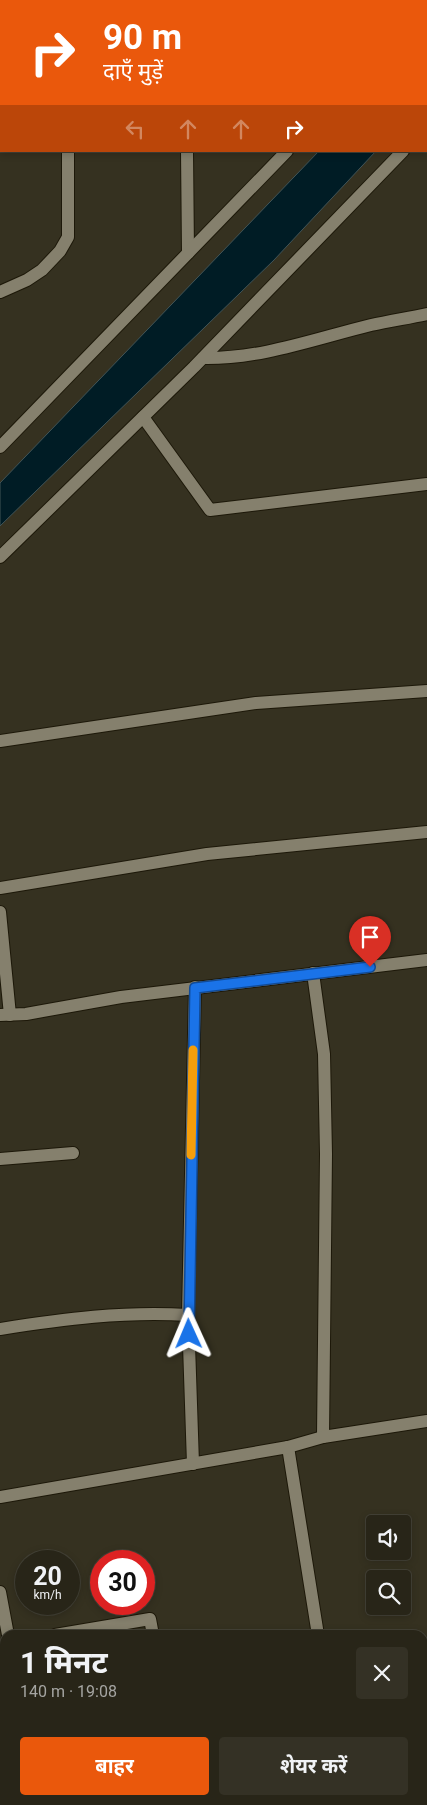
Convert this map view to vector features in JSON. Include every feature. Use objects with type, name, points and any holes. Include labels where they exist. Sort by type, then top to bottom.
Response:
[{"type":"street","points":[[0,292],[27,280],[42,270],[60,251],[68,237],[68,152]]},
{"type":"street","points":[[187,152],[188,253]]},
{"type":"street","points":[[0,447],[286,152]]},
{"type":"street","points":[[0,557],[203,358],[402,152]]},
{"type":"street","points":[[203,358],[233,358],[274,351],[372,325],[427,314]]},
{"type":"street","points":[[143,417],[210,510],[427,484]]},
{"type":"street","points":[[0,741],[256,702],[427,691]]},
{"type":"street","points":[[0,888],[207,854],[427,832]]},
{"type":"street","points":[[0,912],[5,1015],[195,988],[427,960]]},
{"type":"street","points":[[313,973],[324,1054],[326,1163],[323,1437]]},
{"type":"street","points":[[193,1464],[188,1316],[195,988]]},
{"type":"street","points":[[0,1159],[73,1153]]},
{"type":"street","points":[[0,1329],[55,1320],[144,1312],[188,1316]]},
{"type":"street","points":[[0,1497],[288,1447],[323,1437],[427,1421]]},
{"type":"street","points":[[288,1447],[317,1630]]},
{"type":"street","points":[[0,1592],[7,1630]]},
{"type":"street","points":[[85,1630],[150,1619],[152,1630]]},
{"type":"water","points":[[318,152],[375,152],[274,260],[0,526],[0,483]]},
{"type":"slow traffic","points":[[191,1155],[193,1050]]},
{"type":"route","points":[[189,1334],[195,988],[370,967]]}]
